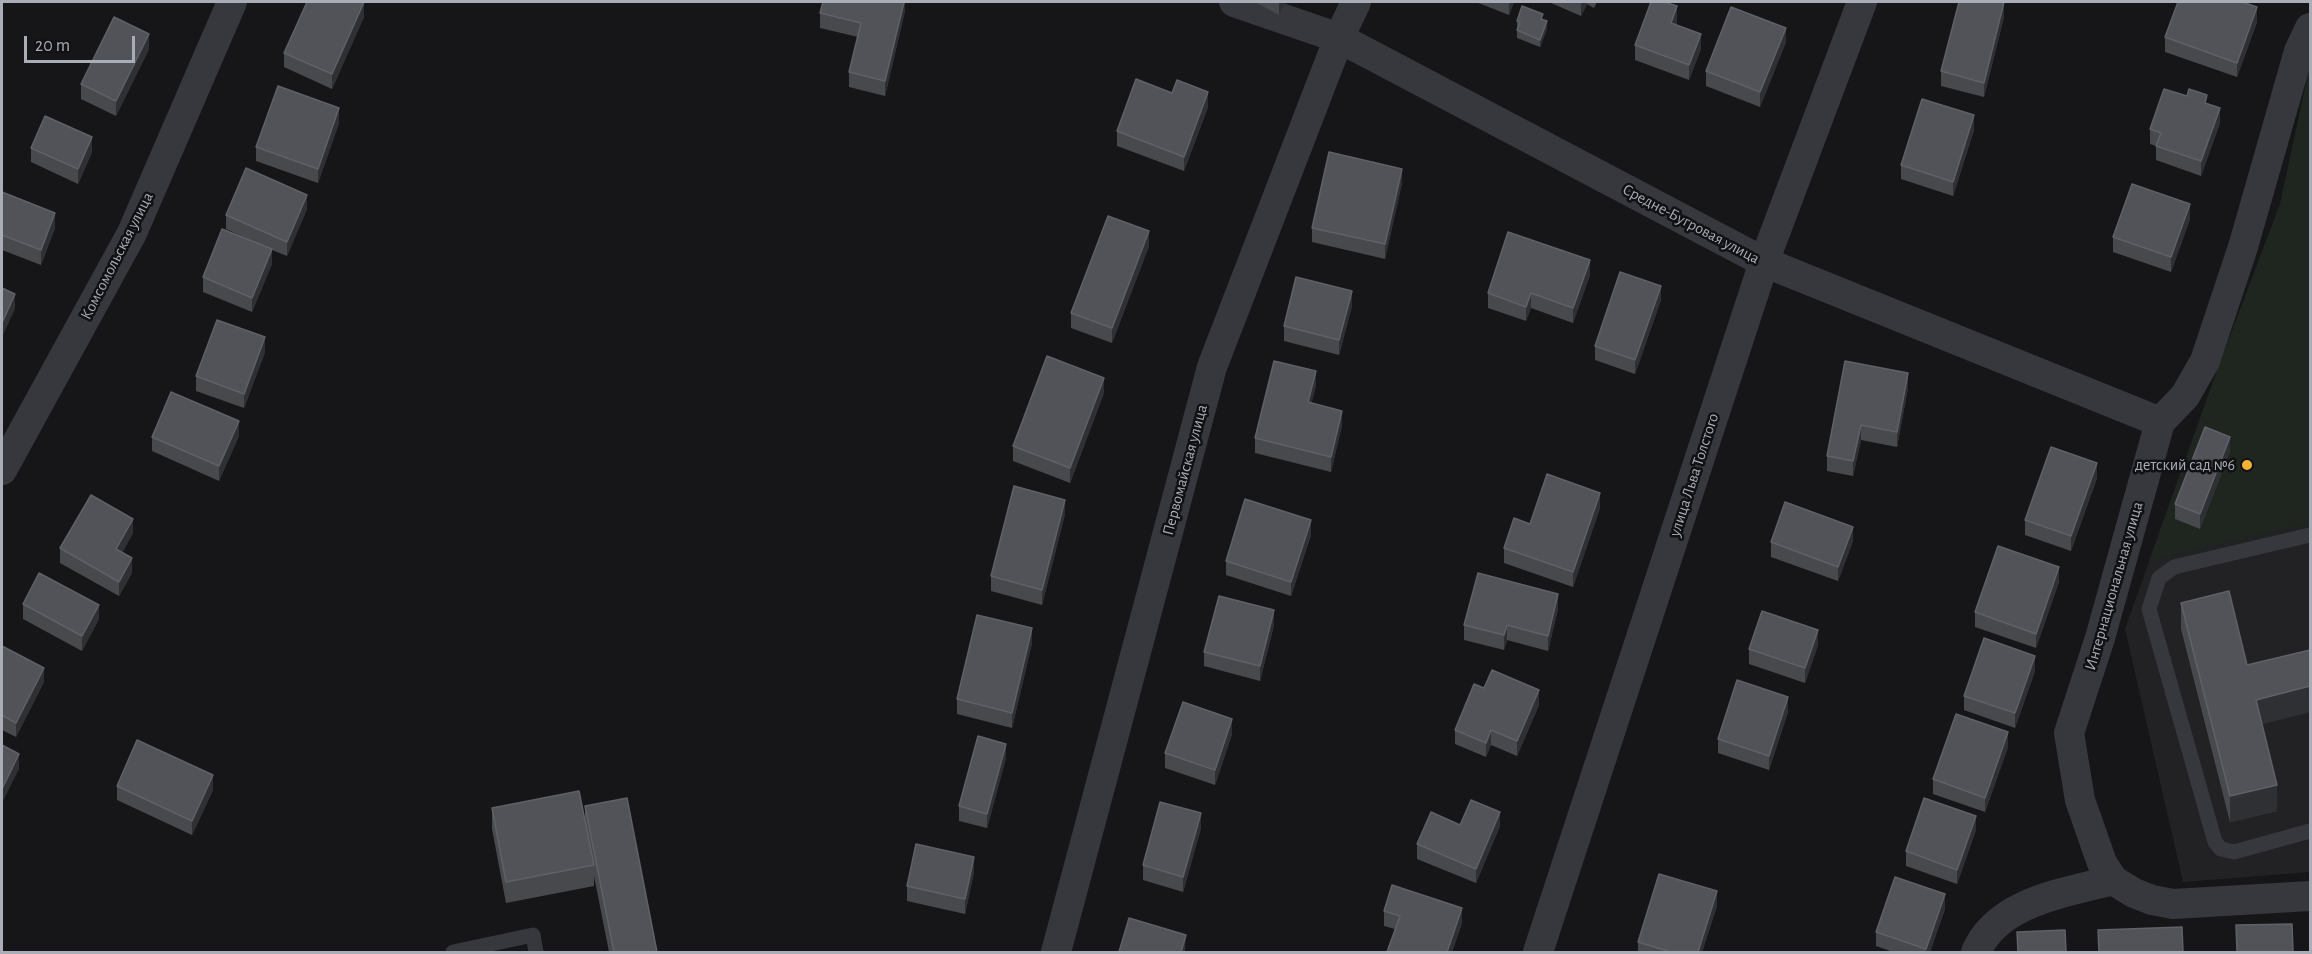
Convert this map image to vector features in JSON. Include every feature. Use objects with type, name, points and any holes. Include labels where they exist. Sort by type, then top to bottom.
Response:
[{"type":"street","name":"Комсомольская улица","points":[[2,470],[132,233],[232,2]]},
{"type":"street","name":"Средне-Бугровая улица","points":[[1234,2],[1339,38],[1764,262],[2160,422]]},
{"type":"street","name":"Первомайская улица","points":[[1056,952],[1212,367],[1339,38],[1356,2]]},
{"type":"street","name":"улица Льва Толстого","points":[[1538,952],[1764,262],[1862,2]]},
{"type":"street","name":"Интернациональная улица","points":[[2113,880],[2102,862],[2080,800],[2069,733],[2100,638],[2160,422],[2185,396],[2205,361],[2243,247],[2299,51],[2310,28]]},
{"type":"street","points":[[1976,952],[1980,944],[2004,918],[2022,906],[2113,880],[2143,897],[2173,904],[2310,896]]},
{"type":"lane","points":[[2310,535],[2174,567],[2159,578],[2149,609],[2215,842],[2221,849],[2234,852],[2310,831]]},
{"type":"lane","points":[[453,952],[533,935],[536,952]]},
{"type":"shaded area","name":"детский сад №6","points":[[2310,65],[2310,872],[2183,882],[2125,629],[2218,368],[2280,204]]},
{"type":"shaded area","points":[[2310,65],[2310,523],[2149,561],[2280,204]]},
{"type":"building","points":[[307,2],[364,2],[332,74],[284,53]]},
{"type":"building","points":[[823,2],[904,2],[885,81],[849,72],[861,23],[820,13]]},
{"type":"building","points":[[1651,2],[1664,2],[1677,6],[1671,23],[1701,34],[1689,65],[1635,45]]},
{"type":"building","points":[[1959,2],[2004,2],[1984,83],[1941,71]]},
{"type":"building","points":[[2178,2],[2242,2],[2257,7],[2237,63],[2165,37]]},
{"type":"building","points":[[1522,6],[1543,14],[1541,19],[1547,21],[1540,40],[1517,30],[1520,22],[1517,21]]},
{"type":"building","points":[[1731,7],[1786,28],[1760,92],[1706,71]]},
{"type":"building","points":[[114,17],[149,34],[116,101],[81,84]]},
{"type":"building","points":[[1136,79],[1172,93],[1177,80],[1208,92],[1184,157],[1117,131]]},
{"type":"building","points":[[278,86],[339,108],[318,169],[256,147]]},
{"type":"building","points":[[2164,89],[2187,96],[2189,89],[2207,95],[2205,103],[2220,108],[2201,161],[2156,146],[2161,133],[2150,129]]},
{"type":"building","points":[[1922,99],[1974,115],[1953,182],[1901,165]]},
{"type":"building","points":[[45,116],[92,137],[78,169],[31,148]]},
{"type":"building","points":[[1329,152],[1402,169],[1385,244],[1312,228]]},
{"type":"building","points":[[246,168],[307,195],[287,242],[226,215]]},
{"type":"building","points":[[2132,184],[2190,204],[2171,257],[2113,237]]},
{"type":"building","points":[[2,192],[55,213],[41,250],[2,235]]},
{"type":"building","points":[[1108,216],[1149,231],[1112,328],[1071,313]]},
{"type":"building","points":[[222,229],[272,249],[252,298],[203,277]]},
{"type":"building","points":[[1508,232],[1590,260],[1573,308],[1531,293],[1526,307],[1488,293]]},
{"type":"building","points":[[1620,272],[1661,286],[1635,360],[1595,346]]},
{"type":"building","points":[[1296,277],[1352,291],[1339,340],[1284,326]]},
{"type":"building","points":[[2,288],[15,294],[2,323]]},
{"type":"building","points":[[217,320],[265,337],[244,394],[196,376]]},
{"type":"building","points":[[1047,356],[1104,378],[1070,468],[1013,446]]},
{"type":"building","points":[[1274,361],[1316,371],[1308,402],[1342,411],[1331,457],[1255,438]]},
{"type":"building","points":[[1845,361],[1908,373],[1897,432],[1861,425],[1853,461],[1827,456]]},
{"type":"building","points":[[171,392],[239,421],[219,466],[152,437]]},
{"type":"building","points":[[2205,427],[2230,437],[2200,514],[2175,504]]},
{"type":"building","points":[[2051,447],[2097,463],[2071,536],[2025,520]]},
{"type":"building","points":[[1547,474],[1600,493],[1573,572],[1504,548],[1514,518],[1530,524]]},
{"type":"building","points":[[1014,486],[1065,500],[1042,590],[991,576]]},
{"type":"building","points":[[91,495],[133,519],[116,549],[132,558],[119,582],[60,548]]},
{"type":"building","points":[[1245,499],[1311,520],[1291,582],[1226,561]]},
{"type":"building","points":[[1785,502],[1853,527],[1838,567],[1771,542]]},
{"type":"building","points":[[1998,546],[2059,567],[2036,634],[1975,612]]},
{"type":"building","points":[[39,573],[99,605],[82,636],[23,604]]},
{"type":"building","points":[[1478,573],[1558,594],[1548,636],[1507,625],[1504,635],[1464,625]]},
{"type":"building","points":[[2229,591],[2247,665],[2310,650],[2310,686],[2256,700],[2277,785],[2230,796],[2181,603]]},
{"type":"building","points":[[1219,596],[1274,610],[1260,666],[1204,652]]},
{"type":"building","points":[[1762,611],[1818,630],[1805,668],[1749,649]]},
{"type":"building","points":[[977,615],[1032,628],[1012,713],[957,699]]},
{"type":"building","points":[[1984,638],[2035,656],[2015,713],[1964,696]]},
{"type":"building","points":[[2,646],[44,668],[16,723],[2,715]]},
{"type":"building","points":[[1492,670],[1539,690],[1517,741],[1491,730],[1486,743],[1455,730],[1474,684],[1484,688]]},
{"type":"building","points":[[1737,680],[1788,697],[1769,756],[1718,739]]},
{"type":"building","points":[[1183,702],[1232,719],[1215,770],[1165,753]]},
{"type":"building","points":[[1956,714],[2008,732],[1985,798],[1933,779]]},
{"type":"building","points":[[978,736],[1006,744],[987,814],[959,806]]},
{"type":"building","points":[[137,740],[213,775],[192,821],[117,786]]},
{"type":"building","points":[[2,745],[19,754],[2,789]]},
{"type":"building","points":[[579,791],[594,865],[506,882],[492,808]]},
{"type":"building","points":[[627,798],[657,952],[614,952],[585,806]]},
{"type":"building","points":[[1924,798],[1976,816],[1957,870],[1906,851]]},
{"type":"building","points":[[1471,800],[1500,812],[1476,869],[1417,844],[1431,812],[1460,825]]},
{"type":"building","points":[[1160,802],[1201,813],[1183,877],[1143,865]]},
{"type":"building","points":[[916,844],[974,857],[965,899],[907,886]]},
{"type":"building","points":[[1659,874],[1717,891],[1698,952],[1671,952],[1638,942]]},
{"type":"building","points":[[1895,877],[1945,894],[1926,949],[1876,932]]},
{"type":"building","points":[[1392,885],[1462,908],[1447,952],[1387,952],[1400,916],[1384,911]]},
{"type":"building","points":[[1129,918],[1186,935],[1181,952],[1119,952]]},
{"type":"building","points":[[2292,924],[2293,952],[2237,952],[2236,925]]},
{"type":"building","points":[[2182,927],[2183,952],[2099,952],[2098,930]]},
{"type":"building","points":[[2065,930],[2066,952],[2018,952],[2017,932]]},
{"type":"place","name":"детский сад №6","points":[[2247,465]]}]
